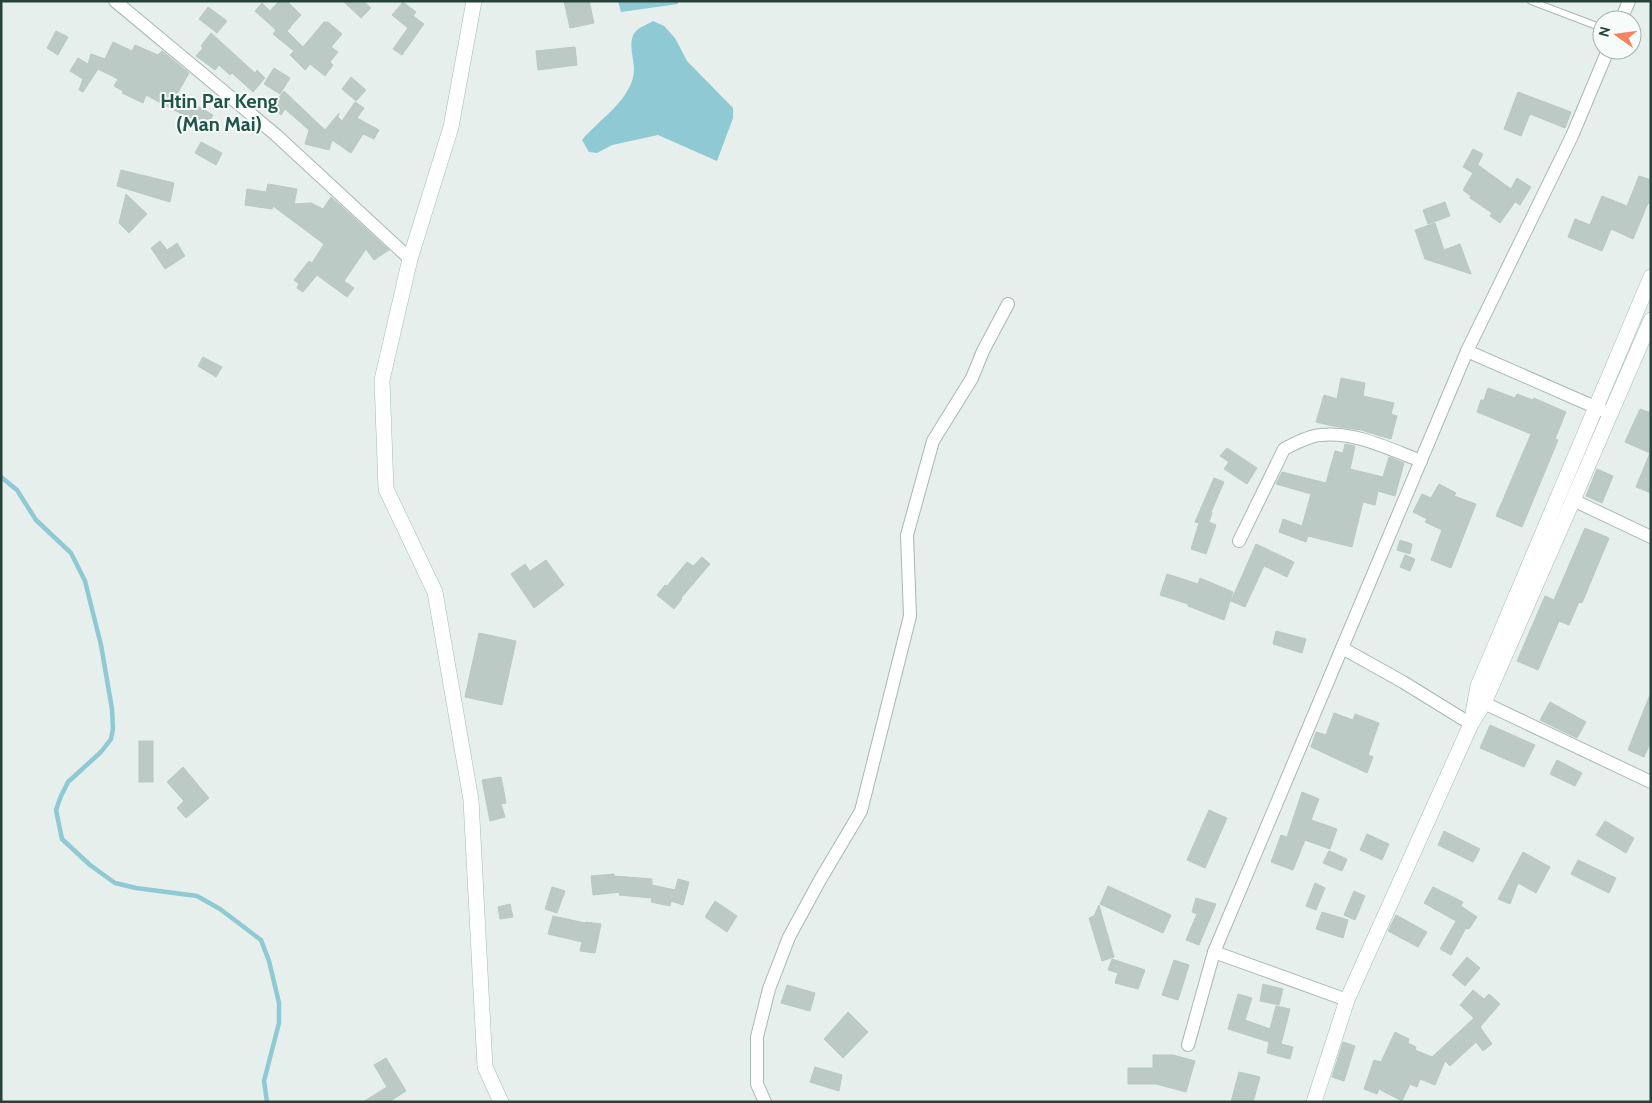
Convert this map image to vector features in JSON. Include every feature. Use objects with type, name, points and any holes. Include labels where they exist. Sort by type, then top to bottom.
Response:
[{"type":"main road","points":[[474,1],[451,127],[410,259],[382,380],[386,489],[435,592],[471,800],[485,1067],[501,1102]]},
{"type":"main road","points":[[1471,724],[1478,686],[1651,277]]},
{"type":"main road","points":[[1314,1102],[1347,1000],[1471,724],[1484,703],[1651,320]]},
{"type":"street","points":[[115,1],[276,135],[410,259]]},
{"type":"street","points":[[1188,1045],[1214,952],[1467,351],[1572,136],[1604,60]]},
{"type":"street","points":[[765,1102],[757,1084],[757,1037],[769,989],[789,937],[861,811],[910,616],[907,535],[933,441],[972,378],[1008,304]]},
{"type":"street","points":[[1467,351],[1611,414]]},
{"type":"street","points":[[1239,541],[1284,450],[1294,444],[1318,435],[1339,435],[1367,440],[1421,461]]},
{"type":"street","points":[[1573,500],[1651,537]]},
{"type":"street","points":[[1342,648],[1403,682],[1471,724]]},
{"type":"street","points":[[1484,703],[1651,782]]},
{"type":"street","points":[[1214,952],[1347,1000]]},
{"type":"lane","points":[[1531,1],[1592,24]]},
{"type":"water","points":[[618,1],[678,1],[678,4],[621,12]]},
{"type":"water","points":[[653,21],[664,26],[675,38],[687,61],[733,108],[733,118],[717,161],[658,135],[612,145],[597,153],[589,152],[582,140],[619,103],[629,88],[634,72],[631,44],[633,35]]},
{"type":"building","points":[[279,1],[287,1],[301,15],[287,31],[303,47],[324,22],[328,22],[342,34],[331,47],[338,52],[330,62],[333,65],[325,76],[310,64],[305,70],[290,55],[294,51],[273,34],[276,30],[255,11],[262,3],[270,11]]},
{"type":"building","points":[[343,1],[363,1],[371,8],[361,18]]},
{"type":"building","points":[[564,1],[589,1],[594,23],[570,28]]},
{"type":"building","points":[[403,2],[416,12],[413,16],[424,24],[402,55],[393,49],[408,28],[392,15]]},
{"type":"building","points":[[208,7],[227,21],[217,33],[199,19]]},
{"type":"building","points":[[56,31],[68,37],[58,55],[47,48]]},
{"type":"building","points":[[211,33],[255,73],[257,70],[265,78],[253,92],[232,73],[230,75],[219,65],[215,70],[196,56]]},
{"type":"building","points":[[113,42],[132,51],[135,45],[158,55],[162,51],[189,73],[177,94],[213,115],[206,127],[146,95],[143,103],[122,93],[123,91],[114,86],[118,79],[98,69],[83,92],[79,90],[83,79],[70,71],[78,58],[88,64],[91,54],[105,59]]},
{"type":"building","points":[[575,47],[577,65],[538,70],[536,51]]},
{"type":"building","points":[[274,68],[290,78],[280,94],[264,84]]},
{"type":"building","points":[[351,77],[366,90],[356,101],[342,89]]},
{"type":"building","points":[[284,91],[325,130],[339,113],[338,117],[342,121],[355,102],[364,108],[357,118],[379,130],[374,139],[363,134],[351,153],[332,140],[329,150],[305,144],[309,130],[285,109],[281,115],[271,107]]},
{"type":"building","points":[[1518,92],[1571,112],[1565,128],[1530,114],[1521,136],[1504,129]]},
{"type":"building","points":[[201,142],[222,153],[216,165],[195,153]]},
{"type":"building","points":[[1473,149],[1483,154],[1475,170],[1478,165],[1511,189],[1517,178],[1531,187],[1520,205],[1515,202],[1500,223],[1490,216],[1492,213],[1470,198],[1471,196],[1463,190],[1473,173],[1463,167]]},
{"type":"building","points":[[121,170],[174,183],[170,202],[117,186]]},
{"type":"building","points":[[1639,176],[1651,180],[1651,204],[1648,203],[1633,239],[1611,229],[1602,251],[1568,237],[1575,219],[1590,225],[1602,196],[1627,206]]},
{"type":"building","points":[[268,184],[297,189],[294,204],[311,203],[323,209],[331,197],[389,250],[374,260],[366,249],[344,281],[354,288],[347,297],[317,275],[303,292],[297,288],[299,284],[294,280],[309,261],[312,263],[324,244],[273,206],[272,209],[245,205],[247,189],[266,192]]},
{"type":"building","points":[[126,194],[147,214],[129,233],[119,223]]},
{"type":"building","points":[[1445,202],[1450,216],[1428,224],[1423,210]]},
{"type":"building","points":[[1435,223],[1444,250],[1460,244],[1471,274],[1425,259],[1415,230]]},
{"type":"building","points":[[160,241],[167,250],[177,243],[185,256],[165,269],[151,248]]},
{"type":"building","points":[[203,357],[222,367],[216,377],[198,366]]},
{"type":"building","points":[[1341,378],[1365,383],[1363,396],[1394,403],[1391,414],[1397,416],[1391,439],[1361,430],[1316,422],[1324,395],[1337,399]]},
{"type":"building","points":[[1488,388],[1515,398],[1517,394],[1533,400],[1534,398],[1566,412],[1555,439],[1558,440],[1522,527],[1496,516],[1531,434],[1477,412]]},
{"type":"building","points":[[1640,409],[1651,413],[1651,493],[1636,487],[1650,453],[1625,442]]},
{"type":"building","points":[[1345,444],[1355,446],[1350,469],[1383,477],[1389,457],[1404,463],[1395,496],[1378,491],[1375,505],[1363,502],[1352,547],[1308,536],[1306,542],[1279,532],[1283,519],[1302,526],[1311,494],[1276,484],[1282,472],[1326,483],[1335,451],[1343,453]]},
{"type":"building","points":[[1227,448],[1257,468],[1247,484],[1224,469],[1229,462],[1220,456]]},
{"type":"building","points":[[1597,469],[1613,476],[1602,503],[1586,496]]},
{"type":"building","points":[[1214,478],[1224,482],[1211,512],[1209,522],[1216,525],[1206,554],[1191,549],[1199,523],[1195,522]]},
{"type":"building","points":[[1439,484],[1456,493],[1454,496],[1476,504],[1451,568],[1431,560],[1442,530],[1425,522],[1427,519],[1413,512],[1422,494],[1431,498]]},
{"type":"building","points":[[1585,528],[1609,538],[1582,603],[1579,602],[1569,625],[1559,621],[1538,670],[1517,661],[1545,596],[1554,600]]},
{"type":"building","points":[[1400,540],[1412,544],[1410,554],[1397,550]]},
{"type":"building","points":[[1256,544],[1294,562],[1287,577],[1264,566],[1245,607],[1231,601]]},
{"type":"building","points":[[1405,555],[1415,559],[1410,571],[1400,567]]},
{"type":"building","points":[[702,557],[710,564],[674,609],[657,595],[687,562],[693,566]]},
{"type":"building","points":[[546,560],[564,585],[534,608],[511,574],[525,564],[530,571]]},
{"type":"building","points":[[1167,574],[1198,584],[1200,578],[1233,592],[1224,620],[1188,606],[1188,604],[1160,595]]},
{"type":"building","points":[[1276,631],[1306,639],[1302,653],[1273,644]]},
{"type":"building","points":[[479,633],[516,641],[502,705],[465,697]]},
{"type":"building","points":[[1650,695],[1651,741],[1644,757],[1628,750]]},
{"type":"building","points":[[1550,702],[1586,722],[1577,738],[1540,720]]},
{"type":"building","points":[[1334,713],[1353,720],[1355,714],[1379,723],[1368,755],[1373,757],[1367,773],[1311,747],[1316,732],[1326,735]]},
{"type":"building","points":[[1490,725],[1535,745],[1524,767],[1480,748]]},
{"type":"building","points":[[139,741],[153,741],[153,782],[139,782]]},
{"type":"building","points":[[1557,760],[1582,773],[1575,786],[1550,774]]},
{"type":"building","points":[[183,767],[209,798],[186,818],[177,808],[184,801],[167,782]]},
{"type":"building","points":[[501,777],[506,803],[501,804],[505,817],[490,821],[482,780]]},
{"type":"building","points":[[1302,792],[1319,799],[1311,820],[1337,829],[1330,849],[1305,840],[1293,870],[1271,862],[1281,835],[1287,837]]},
{"type":"building","points":[[1209,810],[1227,818],[1205,868],[1187,860]]},
{"type":"building","points":[[1605,821],[1634,838],[1626,853],[1596,835]]},
{"type":"building","points":[[1444,831],[1480,849],[1473,862],[1438,845]]},
{"type":"building","points":[[1367,834],[1389,844],[1382,860],[1360,850]]},
{"type":"building","points":[[1329,851],[1347,859],[1342,871],[1323,863]]},
{"type":"building","points":[[1523,852],[1550,867],[1536,893],[1518,883],[1510,904],[1498,899]]},
{"type":"building","points":[[1578,860],[1616,878],[1609,893],[1571,874]]},
{"type":"building","points":[[614,874],[614,876],[652,879],[652,885],[675,890],[678,879],[689,882],[683,905],[671,901],[670,906],[651,902],[652,898],[619,895],[620,892],[593,895],[591,876]]},
{"type":"building","points":[[1315,883],[1325,888],[1316,910],[1306,906]]},
{"type":"building","points":[[1108,886],[1171,915],[1163,933],[1100,904]]},
{"type":"building","points":[[552,887],[565,891],[557,913],[545,909]]},
{"type":"building","points":[[1433,887],[1463,902],[1461,906],[1477,917],[1469,929],[1466,928],[1451,955],[1440,949],[1456,921],[1424,903]]},
{"type":"building","points":[[1354,891],[1365,896],[1355,920],[1344,915]]},
{"type":"building","points":[[1196,898],[1216,904],[1199,945],[1186,940],[1197,914],[1192,912]]},
{"type":"building","points":[[715,901],[737,916],[727,932],[705,917]]},
{"type":"building","points":[[510,904],[513,917],[500,919],[498,907]]},
{"type":"building","points":[[1099,905],[1114,957],[1102,961],[1089,918],[1094,916]]},
{"type":"building","points":[[1322,912],[1348,920],[1343,938],[1316,929]]},
{"type":"building","points":[[1396,915],[1427,932],[1418,947],[1388,931]]},
{"type":"building","points":[[553,916],[585,923],[601,924],[595,953],[580,951],[582,942],[548,934]]},
{"type":"building","points":[[1467,957],[1480,968],[1465,986],[1452,975]]},
{"type":"building","points":[[1112,959],[1145,970],[1138,989],[1115,983],[1118,973],[1108,970]]},
{"type":"building","points":[[1174,960],[1189,965],[1178,1000],[1162,995]]},
{"type":"building","points":[[1263,984],[1283,989],[1279,1005],[1260,1001]]},
{"type":"building","points":[[787,985],[815,993],[810,1011],[781,1003]]},
{"type":"building","points":[[1473,990],[1484,999],[1489,994],[1500,1004],[1480,1027],[1492,1044],[1483,1051],[1476,1042],[1450,1066],[1445,1061],[1435,1085],[1420,1079],[1417,1087],[1410,1084],[1402,1101],[1379,1089],[1377,1094],[1364,1089],[1374,1060],[1381,1062],[1395,1032],[1409,1039],[1408,1043],[1416,1047],[1415,1050],[1432,1057],[1474,1018],[1460,1005]]},
{"type":"building","points":[[1238,994],[1252,998],[1245,1020],[1270,1029],[1276,1006],[1290,1009],[1281,1044],[1293,1047],[1290,1059],[1267,1053],[1269,1042],[1228,1029]]},
{"type":"building","points":[[848,1012],[868,1032],[843,1058],[824,1039]]},
{"type":"building","points":[[1343,1042],[1355,1046],[1344,1081],[1332,1077]]},
{"type":"building","points":[[1153,1055],[1173,1055],[1195,1061],[1186,1092],[1156,1084],[1128,1084],[1128,1068],[1153,1068]]},
{"type":"building","points":[[386,1058],[406,1091],[389,1102],[363,1102],[387,1087],[374,1065]]},
{"type":"building","points":[[815,1067],[842,1075],[839,1091],[810,1082]]},
{"type":"building","points":[[1239,1072],[1260,1077],[1253,1102],[1231,1102]]},
{"type":"waterway","points":[[1,477],[17,490],[36,520],[71,553],[85,581],[101,645],[112,709],[113,729],[111,739],[101,752],[68,782],[61,796],[56,810],[62,839],[90,865],[115,883],[136,888],[197,896],[220,909],[261,940],[269,961],[279,1003],[279,1023],[264,1081],[267,1102]]},
{"type":"district","name":"Htin Par Keng (Man Mai)","points":[[219,112]]}]
